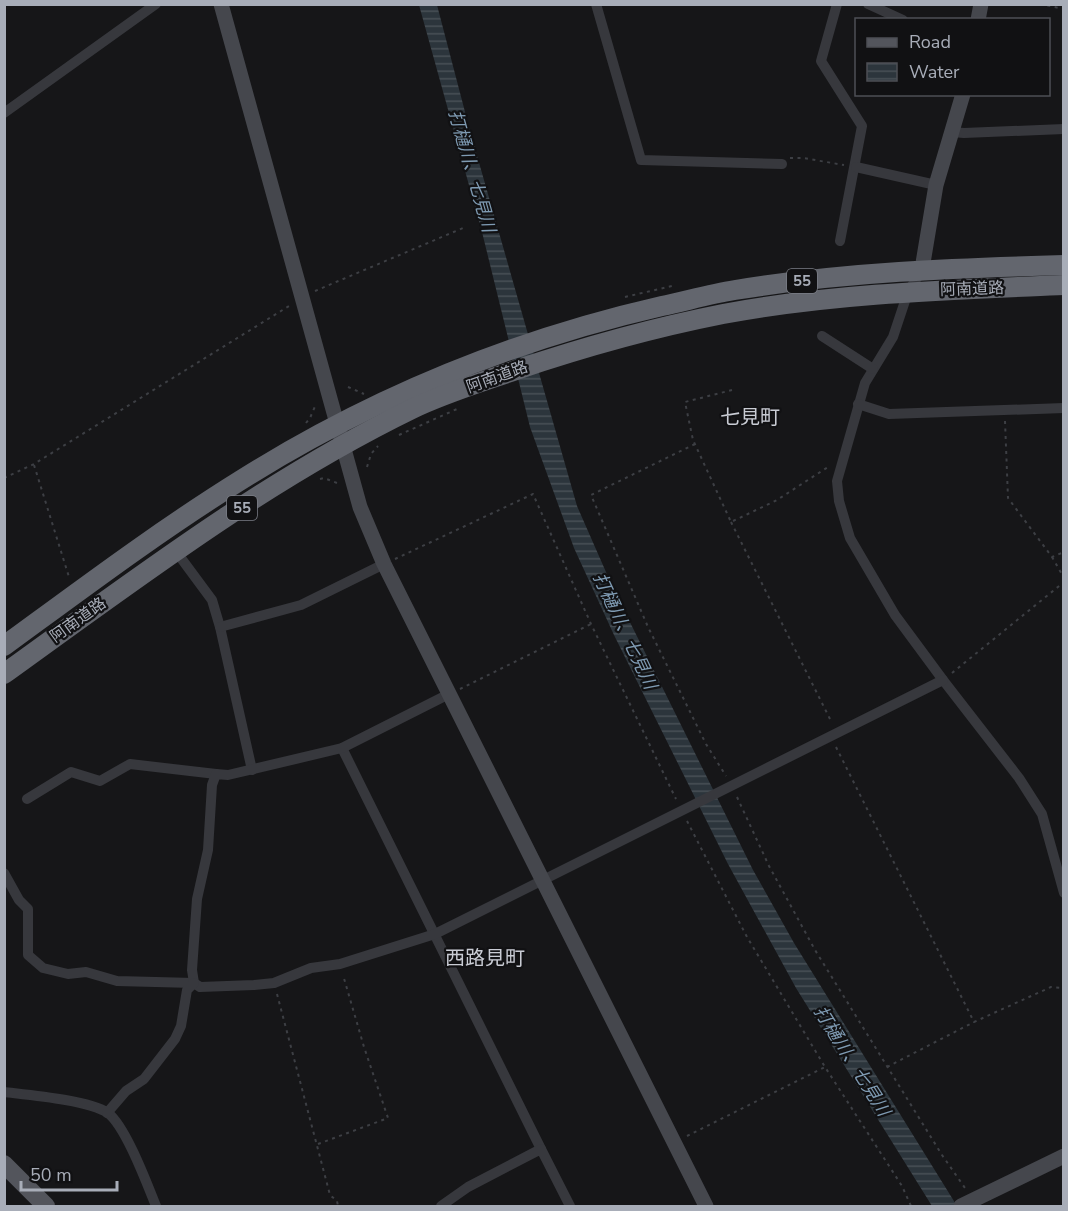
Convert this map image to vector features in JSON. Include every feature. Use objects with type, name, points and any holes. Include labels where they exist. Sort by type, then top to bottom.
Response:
[{"type":"highway","name":"阿南道路","points":[[4,646],[153,538],[242,479],[338,424],[409,390],[493,356],[637,312],[733,290],[831,277],[922,270],[1064,265]]},
{"type":"highway","name":"阿南道路","points":[[4,674],[175,550],[342,446],[415,407],[498,376],[637,333],[725,314],[832,299],[908,292],[1064,285]]},
{"type":"main road","points":[[4,1164],[46,1206]]},
{"type":"street","points":[[4,113],[156,4]]},
{"type":"street","points":[[221,4],[360,507],[384,564],[705,1206]]},
{"type":"street","points":[[596,4],[641,160],[782,164]]},
{"type":"street","points":[[837,4],[821,61],[862,126],[856,167],[840,241]]},
{"type":"street","points":[[868,4],[899,18]]},
{"type":"street","points":[[962,96],[936,185],[922,270],[908,292],[893,337],[865,383],[837,481],[839,501],[850,538],[894,615],[1019,778],[1042,814],[1064,893]]},
{"type":"street","points":[[952,132],[1064,129]]},
{"type":"street","points":[[856,167],[936,185]]},
{"type":"street","points":[[822,336],[873,369]]},
{"type":"street","points":[[858,404],[889,414],[1064,408]]},
{"type":"street","points":[[175,550],[212,600],[252,770]]},
{"type":"street","points":[[220,627],[301,605],[384,564]]},
{"type":"street","points":[[4,873],[19,900],[28,909],[28,955],[43,968],[68,974],[86,972],[117,981],[194,983],[200,987],[274,983],[311,968],[340,964],[435,934],[942,680]]},
{"type":"street","points":[[27,799],[71,772],[100,781],[130,764],[228,776],[342,748],[450,694]]},
{"type":"street","points":[[342,748],[570,1206]]},
{"type":"street","points":[[194,983],[192,970],[197,899],[208,850],[212,785],[216,774]]},
{"type":"street","points":[[107,1113],[126,1091],[144,1079],[175,1040],[181,1026],[187,990],[194,983]]},
{"type":"street","points":[[4,1092],[51,1098],[107,1113],[119,1125],[156,1206]]},
{"type":"street","points":[[441,1206],[468,1187],[541,1149]]},
{"type":"street","points":[[969,1202],[1064,1156]]},
{"type":"path","points":[[1040,4],[1064,9]]},
{"type":"path","points":[[782,164],[788,158],[804,158],[856,167]]},
{"type":"path","points":[[4,478],[34,465],[303,297],[463,228]]},
{"type":"path","points":[[732,390],[685,402],[694,444],[974,1022]]},
{"type":"path","points":[[302,426],[310,418],[316,404]]},
{"type":"path","points":[[397,436],[464,406]]},
{"type":"path","points":[[942,680],[981,651],[1064,580],[1052,556],[1008,498],[1005,410]]},
{"type":"path","points":[[694,444],[591,495],[648,627],[769,866],[809,939],[886,1067],[969,1193],[969,1202]]},
{"type":"path","points":[[367,467],[371,454],[378,445]]},
{"type":"path","points":[[731,522],[777,500],[834,463],[842,463]]},
{"type":"path","points":[[34,465],[65,569],[76,594]]},
{"type":"path","points":[[384,564],[532,494],[591,624],[747,937],[825,1067],[902,1186],[911,1206]]},
{"type":"path","points":[[1052,556],[1064,552]]},
{"type":"path","points":[[450,694],[591,624]]},
{"type":"path","points":[[318,1144],[388,1118],[340,964]]},
{"type":"path","points":[[274,983],[330,1195],[338,1206]]},
{"type":"path","points":[[886,1067],[974,1022],[1051,987],[1064,988]]},
{"type":"path","points":[[673,1143],[825,1067]]},
{"type":"water","name":"打樋川、七見川","points":[[419,5],[437,5],[470,131],[577,506],[613,588],[753,870],[794,943],[957,1206],[932,1206],[796,988],[728,864],[614,635],[574,548],[530,427],[482,232]]},
{"type":"district","name":"七見町","points":[[750,417]]},
{"type":"district","name":"西路見町","points":[[485,958]]}]
